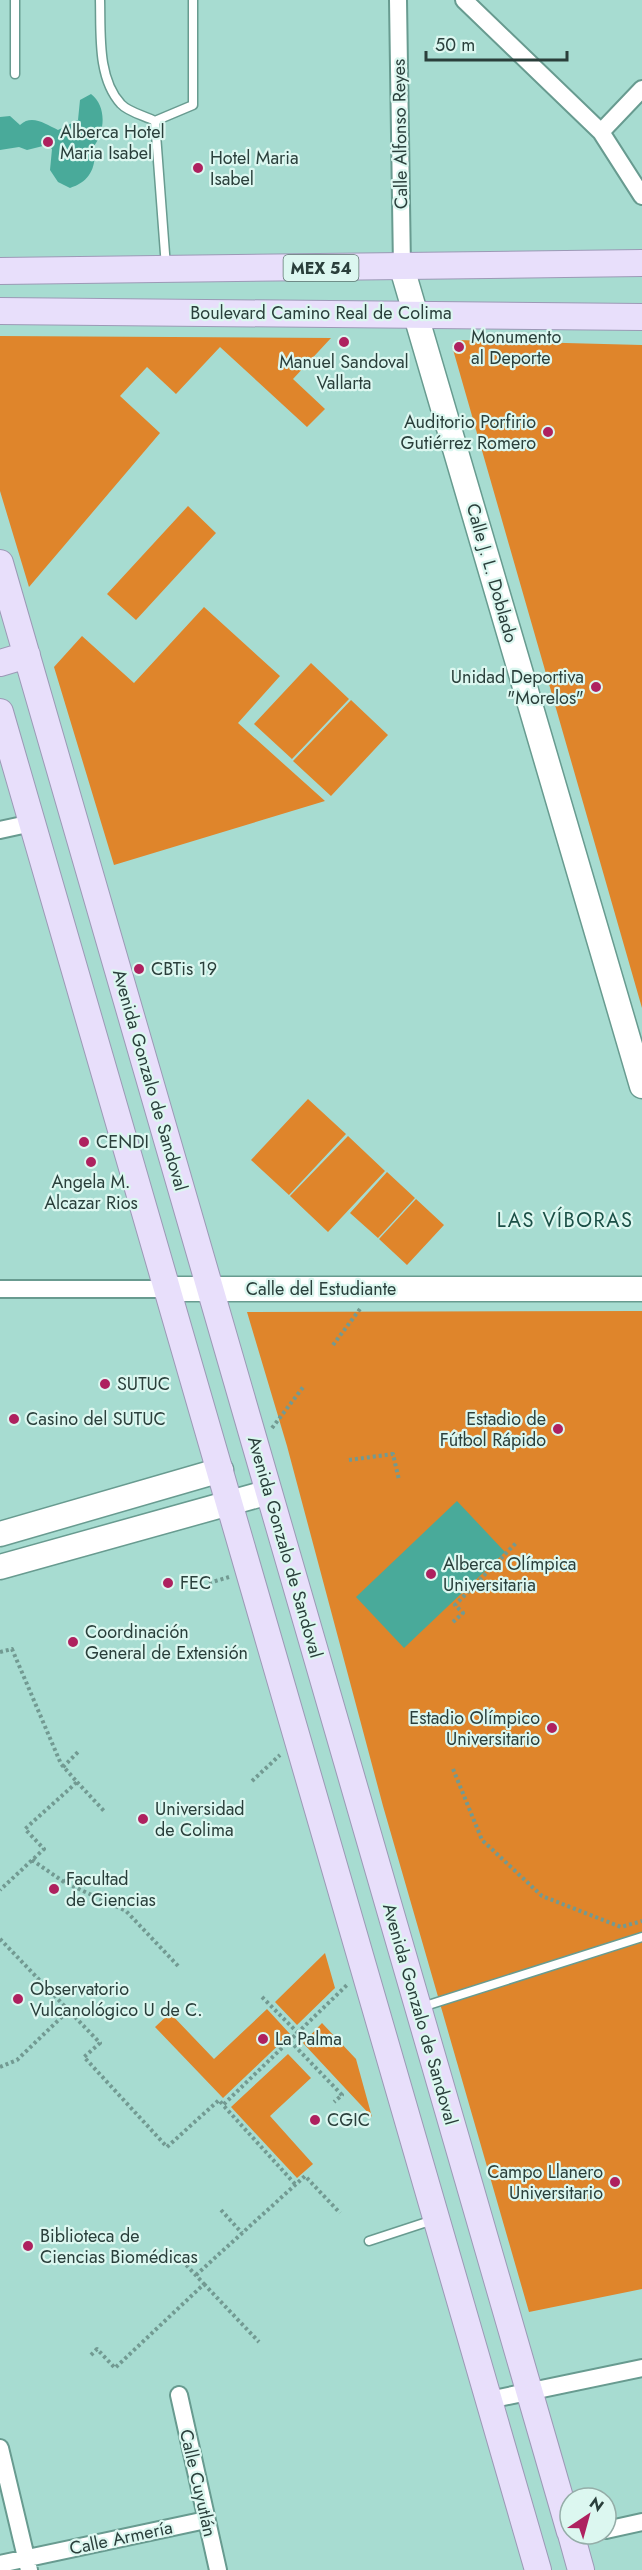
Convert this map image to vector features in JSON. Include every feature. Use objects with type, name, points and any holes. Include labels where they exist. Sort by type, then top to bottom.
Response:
[{"type":"main road","points":[[0,259],[81,271]]},
{"type":"main road","name":"MEX 54","points":[[0,272],[642,263]]},
{"type":"main road","name":"Boulevard Camino Real de Colima","points":[[0,311],[415,313],[581,321],[642,317]]},
{"type":"main road","name":"Avenida Gonzalo de Sandoval","points":[[0,562],[529,2391],[560,2486]]},
{"type":"main road","points":[[0,663],[27,655]]},
{"type":"main road","points":[[0,712],[538,2570]]},
{"type":"main road","points":[[76,976],[117,968]]},
{"type":"main road","name":"Avenida Gonzalo de Sandoval","points":[[577,2546],[581,2570]]},
{"type":"street","name":"Calle Alfonso Reyes","points":[[398,0],[402,268]]},
{"type":"street","points":[[464,0],[601,132],[642,196]]},
{"type":"street","points":[[601,132],[642,89]]},
{"type":"street","name":"Calle J. L. Doblado","points":[[402,268],[642,1086]]},
{"type":"street","points":[[0,830],[32,823]]},
{"type":"street","name":"Calle del Estudiante","points":[[0,1289],[642,1289]]},
{"type":"street","points":[[0,1534],[221,1470]]},
{"type":"street","points":[[0,1567],[269,1492]]},
{"type":"street","points":[[489,2400],[642,2368]]},
{"type":"street","name":"Calle Cuyutlán","points":[[178,2395],[218,2570]]},
{"type":"street","points":[[0,2448],[27,2564]]},
{"type":"street","name":"Calle Armería","points":[[0,2564],[27,2564],[206,2520]]},
{"type":"street","points":[[618,2527],[642,2522]]},
{"type":"lane","points":[[15,0],[15,74]]},
{"type":"lane","points":[[100,0],[101,57],[111,86],[122,105],[155,121],[193,105],[193,0]]},
{"type":"lane","points":[[155,121],[166,268]]},
{"type":"lane","points":[[418,2008],[642,1937]]},
{"type":"lane","points":[[369,2241],[436,2219]]},
{"type":"path","points":[[333,1345],[362,1306]]},
{"type":"path","points":[[272,1428],[304,1386]]},
{"type":"path","points":[[350,1460],[393,1454],[399,1480]]},
{"type":"path","points":[[453,1622],[463,1613],[455,1605],[516,1543]]},
{"type":"path","points":[[0,1652],[12,1649],[63,1767],[105,1812]]},
{"type":"path","points":[[252,1780],[297,1740]]},
{"type":"path","points":[[63,1767],[79,1751]]},
{"type":"path","points":[[453,1769],[482,1840],[542,1896],[621,1927],[642,1921]]},
{"type":"path","points":[[0,1890],[44,1849],[25,1829],[77,1782]]},
{"type":"path","points":[[33,1860],[64,1882],[126,1911],[180,1968]]},
{"type":"path","points":[[64,1882],[72,1874]]},
{"type":"path","points":[[0,1939],[100,2043],[84,2057],[166,2147],[219,2100],[295,2184]]},
{"type":"path","points":[[223,2105],[364,1969]]},
{"type":"path","points":[[262,1997],[298,2033]]},
{"type":"path","points":[[0,2067],[17,2060],[69,2010]]},
{"type":"path","points":[[290,2041],[342,2095],[334,2102]]},
{"type":"path","points":[[196,2275],[305,2176],[340,2213]]},
{"type":"path","points":[[221,2210],[243,2233]]},
{"type":"path","points":[[176,2253],[258,2342]]},
{"type":"path","points":[[91,2355],[97,2349],[115,2368],[204,2284]]},
{"type":"shaded area","name":"Alberca Hotel Maria Isabel","points":[[91,94],[100,105],[103,119],[98,140],[94,146],[93,167],[83,182],[70,188],[58,182],[50,170],[52,149],[47,145],[27,150],[19,147],[0,150],[0,117],[10,116],[20,125],[29,120],[39,121],[58,130],[78,120],[80,100]]},
{"type":"shaded area","points":[[0,336],[331,338],[293,379],[325,409],[307,427],[220,347],[176,394],[147,367],[120,396],[160,433],[29,587],[0,491]]},
{"type":"shaded area","name":"Unidad Deportiva \"Morelos\"","points":[[457,340],[642,345],[642,1008],[452,346]]},
{"type":"shaded area","points":[[188,506],[216,533],[136,620],[107,594]]},
{"type":"shaded area","points":[[204,607],[280,676],[238,723],[325,801],[114,865],[54,667],[82,636],[134,683]]},
{"type":"shaded area","points":[[311,663],[349,699],[292,759],[254,724]]},
{"type":"shaded area","points":[[351,700],[388,735],[331,796],[293,761]]},
{"type":"shaded area","points":[[308,1099],[346,1134],[289,1195],[251,1160]]},
{"type":"shaded area","points":[[348,1136],[385,1171],[328,1232],[290,1196]]},
{"type":"shaded area","points":[[387,1172],[415,1198],[378,1238],[350,1213]]},
{"type":"shaded area","points":[[416,1199],[444,1225],[407,1265],[379,1239]]},
{"type":"shaded area","points":[[642,1311],[642,2289],[529,2312],[383,1806],[287,1446],[247,1312]]},
{"type":"shaded area","name":"Alberca Olímpica Universitaria","points":[[457,1501],[505,1552],[404,1648],[356,1597]]},
{"type":"shaded area","points":[[325,1953],[335,1988],[297,2025],[275,2002]]},
{"type":"shaded area","points":[[267,2009],[290,2034],[223,2098],[155,2027],[170,2013],[214,2059]]},
{"type":"shaded area","points":[[322,2023],[356,2059],[372,2117],[303,2043]]},
{"type":"shaded area","points":[[288,2054],[311,2078],[270,2116],[313,2164],[297,2178],[231,2107]]},
{"type":"place","name":"Alberca Hotel Maria Isabel","points":[[48,142]]},
{"type":"place","name":"Hotel Maria Isabel","points":[[198,168]]},
{"type":"place","name":"Manuel Sandoval Vallarta","points":[[344,342]]},
{"type":"place","name":"Monumento al Deporte","points":[[459,347]]},
{"type":"place","name":"Auditorio Porfirio Gutiérrez Romero","points":[[548,432]]},
{"type":"place","name":"Unidad Deportiva \"Morelos\"","points":[[596,687]]},
{"type":"place","name":"CBTis 19","points":[[139,969]]},
{"type":"place","name":"CENDI","points":[[84,1142]]},
{"type":"place","name":"Angela M. Alcazar Rios","points":[[91,1162]]},
{"type":"place","name":"SUTUC","points":[[105,1384]]},
{"type":"place","name":"Casino del SUTUC","points":[[14,1419]]},
{"type":"place","name":"Estadio de Fútbol Rápido","points":[[558,1429]]},
{"type":"place","name":"Alberca Olímpica Universitaria","points":[[431,1574]]},
{"type":"place","name":"FEC","points":[[168,1583]]},
{"type":"place","name":"Coordinación General de Extensión","points":[[73,1642]]},
{"type":"place","name":"Estadio Olímpico Universitario","points":[[552,1728]]},
{"type":"place","name":"Universidad de Colima","points":[[143,1819]]},
{"type":"place","name":"Facultad de Ciencias","points":[[54,1889]]},
{"type":"place","name":"Observatorio Vulcanológico U de C.","points":[[18,1999]]},
{"type":"place","name":"La Palma","points":[[263,2039]]},
{"type":"place","name":"CGIC","points":[[315,2120]]},
{"type":"place","name":"Campo Llanero Universitario","points":[[615,2182]]},
{"type":"place","name":"Biblioteca de Ciencias Biomédicas","points":[[28,2246]]},
{"type":"district","name":"LAS VÍBORAS","points":[[565,1220]]}]
